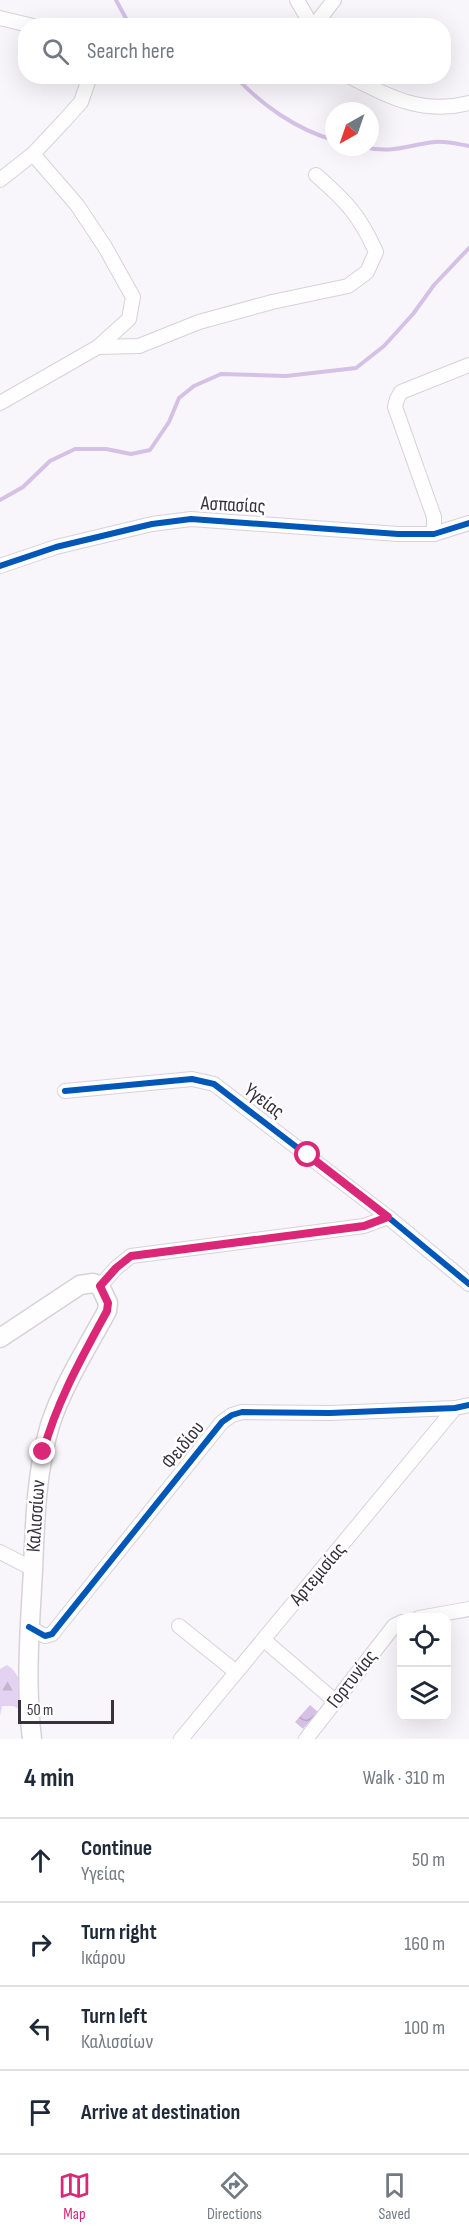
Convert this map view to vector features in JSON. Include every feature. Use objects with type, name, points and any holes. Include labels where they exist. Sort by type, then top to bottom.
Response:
[{"type":"main road","points":[[0,1338],[80,1286],[93,1283],[100,1286]]},
{"type":"main road","name":"Καλισσίων","points":[[32,1739],[28,1695],[35,1503],[43,1452],[51,1423],[63,1392],[107,1311],[108,1303],[100,1286]]},
{"type":"street","points":[[297,0],[308,18]]},
{"type":"street","points":[[319,18],[334,0]]},
{"type":"street","points":[[0,18],[18,22]]},
{"type":"street","points":[[0,180],[33,154],[81,102],[87,84]]},
{"type":"street","points":[[364,84],[390,98],[412,104],[453,107],[469,103]]},
{"type":"street","points":[[0,403],[99,347],[129,319],[133,297],[105,247],[77,205],[33,154]]},
{"type":"street","points":[[99,347],[139,346],[199,322],[272,302],[348,286],[367,272],[376,252],[364,225],[344,199],[316,175]]},
{"type":"street","points":[[434,534],[434,517],[395,407],[401,392],[469,365]]},
{"type":"street","name":"Ασπασίας","points":[[0,566],[56,547],[152,524],[191,519],[398,534],[434,534],[469,523]]},
{"type":"street","name":"Υγείας","points":[[65,1091],[192,1079],[214,1084],[388,1217],[469,1284]]},
{"type":"street","points":[[100,1286],[116,1268],[131,1256],[364,1226],[388,1217]]},
{"type":"street","name":"Φειδίου","points":[[29,1627],[45,1636],[51,1634],[222,1422],[232,1415],[242,1412],[330,1413],[462,1407]]},
{"type":"street","name":"Αρτεμισίας","points":[[181,1739],[462,1407]]},
{"type":"street","points":[[0,1551],[33,1569]]},
{"type":"street","points":[[444,1613],[469,1609]]},
{"type":"street","name":"Γορτυνίας","points":[[306,1739],[397,1624]]},
{"type":"street","points":[[179,1626],[236,1672]]},
{"type":"street","points":[[264,1640],[335,1701]]},
{"type":"green space","points":[[7,1665],[19,1679],[22,1710],[13,1706],[2,1706],[0,1716],[0,1669]]},
{"type":"water","points":[[310,1705],[318,1712],[303,1729],[295,1722]]},
{"type":"waterway","points":[[116,0],[126,18]]},
{"type":"waterway","points":[[243,84],[280,115],[306,130],[325,137]]},
{"type":"waterway","points":[[379,150],[439,142],[469,146]]},
{"type":"waterway","points":[[0,500],[23,487],[50,461],[75,449],[106,449],[131,454],[150,450],[169,422],[179,398],[194,386],[221,374],[286,376],[356,368],[384,346],[413,314],[434,285],[469,248]]},
{"type":"cycle path","points":[[0,566],[56,547],[152,524],[191,519],[398,534],[434,534],[469,523]]},
{"type":"cycle path","points":[[65,1091],[192,1079],[214,1084],[388,1217],[469,1284]]},
{"type":"cycle path","points":[[29,1627],[45,1636],[52,1634],[222,1422],[232,1415],[242,1412],[330,1413],[455,1408],[469,1405]]},
{"type":"route","points":[[43,1452],[63,1392],[107,1311],[108,1303],[100,1286],[116,1268],[131,1256],[364,1226],[388,1217],[308,1155]]}]
